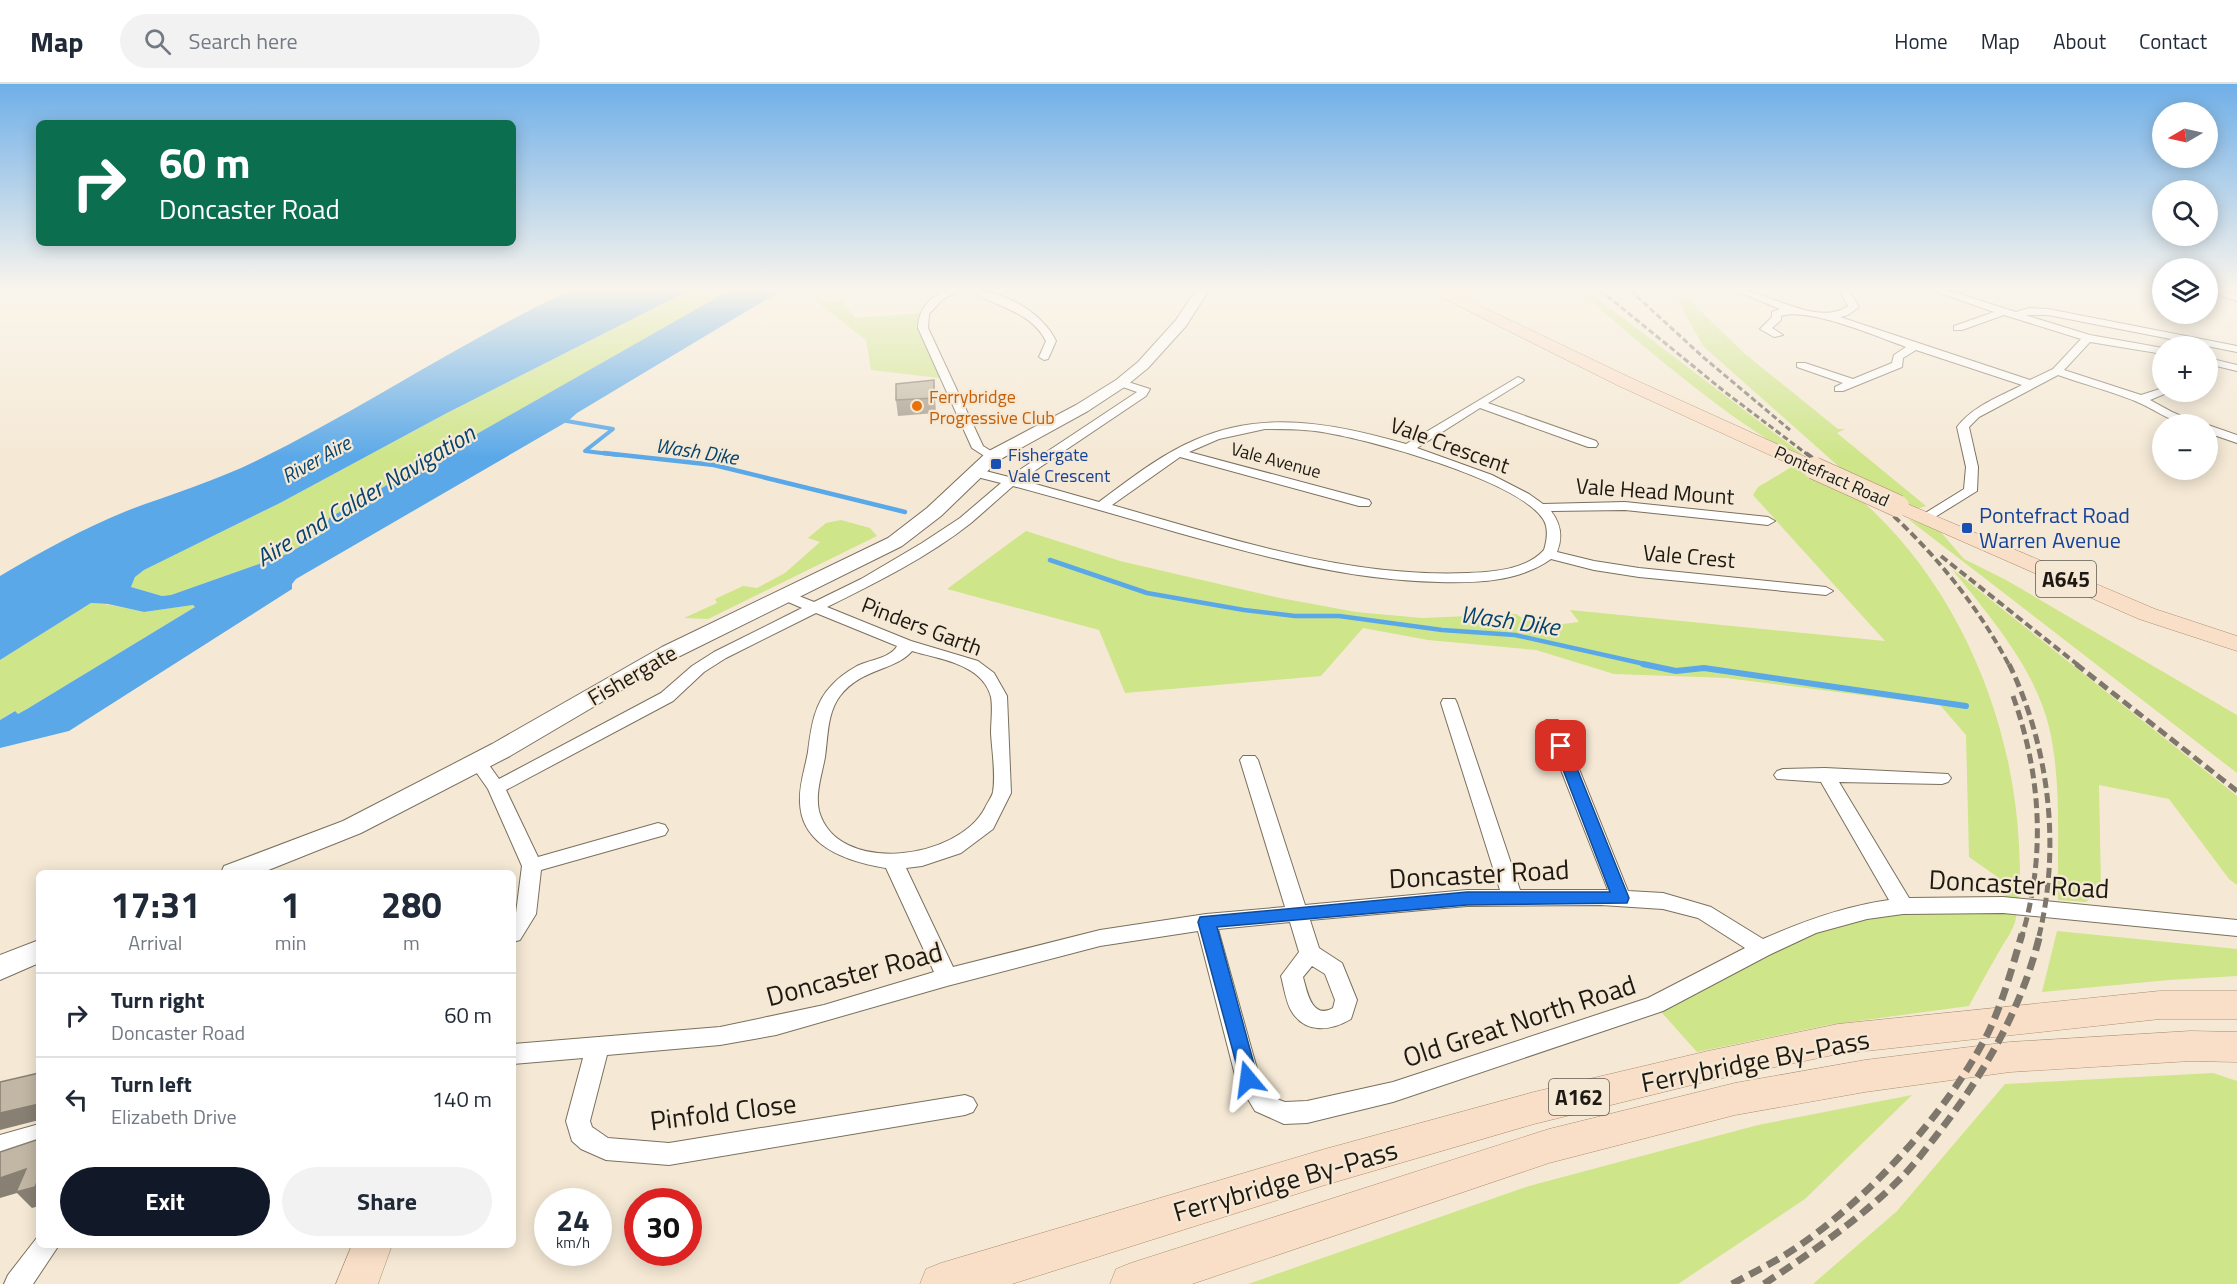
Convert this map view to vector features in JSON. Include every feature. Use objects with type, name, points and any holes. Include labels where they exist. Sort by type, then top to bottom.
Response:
[{"type":"main road","name":"Fishergate","points":[[250,870],[352,827],[478,762],[660,658],[895,542],[934,512],[974,472],[1001,451],[1082,408],[1121,384],[1160,346]]},
{"type":"main road","name":"Pontefract Road","points":[[1550,346],[1898,506],[2147,614],[2237,644]]},
{"type":"main road","points":[[0,968],[36,952]]},
{"type":"main road","name":"Ferrybridge By-Pass","points":[[940,1284],[1325,1167],[1534,1108],[1708,1066],[1838,1039],[2160,1005],[2237,1005]]},
{"type":"main road","name":"Ferrybridge By-Pass","points":[[1131,1284],[1549,1146],[1735,1100],[1865,1076],[2010,1058],[2191,1046],[2237,1047]]},
{"type":"main road","points":[[0,1150],[36,1139]]},
{"type":"main road","points":[[357,1284],[371,1248]]},
{"type":"street","points":[[931,346],[978,448],[1001,451]]},
{"type":"street","points":[[1044,357],[1049,346]]},
{"type":"street","points":[[1910,346],[2030,384]]},
{"type":"street","points":[[1927,518],[1970,491],[1972,467],[1963,427],[1975,414],[2057,371],[2080,346]]},
{"type":"street","points":[[2134,346],[2152,349]]},
{"type":"street","points":[[2222,346],[2237,349]]},
{"type":"street","points":[[1839,389],[1898,365],[1898,357],[1913,347]]},
{"type":"street","points":[[2218,363],[2237,368]]},
{"type":"street","points":[[1802,365],[1853,383]]},
{"type":"street","points":[[2057,371],[2141,399],[2168,414]]},
{"type":"street","points":[[1407,449],[1518,380]]},
{"type":"street","points":[[496,788],[667,697],[698,669],[720,655],[814,609],[927,546],[965,521],[1010,482],[1115,413],[1142,394],[1144,389],[1121,384]]},
{"type":"street","points":[[2141,399],[2152,395]]},
{"type":"street","points":[[1479,404],[1592,444]]},
{"type":"street","name":"Vale Crescent","points":[[1101,507],[1178,453],[1215,436],[1239,429],[1292,424],[1350,433],[1407,449],[1472,470],[1508,487],[1547,515],[1555,530],[1553,546],[1549,554]]},
{"type":"street","points":[[2218,432],[2237,439]]},
{"type":"street","name":"Vale Avenue","points":[[1178,453],[1364,503]]},
{"type":"street","points":[[974,472],[1291,559],[1345,570],[1444,578],[1478,577],[1510,573],[1530,567],[1549,554]]},
{"type":"street","name":"Vale Head Mount","points":[[1539,508],[1588,505],[1665,510],[1768,521]]},
{"type":"street","name":"Vale Crest","points":[[1549,554],[1570,561],[1660,576],[1731,580],[1826,591]]},
{"type":"street","name":"Pinders Garth","points":[[784,595],[905,644],[972,664],[988,677],[999,696],[1002,793],[986,824],[954,848],[922,859],[893,862]]},
{"type":"street","points":[[905,644],[905,650],[898,657],[869,667],[848,680],[832,695],[823,712],[811,786],[810,810],[823,838],[860,858],[893,862],[947,977]]},
{"type":"street","points":[[886,661],[943,656]]},
{"type":"street","points":[[1449,703],[1513,898]]},
{"type":"street","points":[[1552,724],[1621,898]]},
{"type":"street","points":[[1249,760],[1310,953]]},
{"type":"street","points":[[478,762],[496,788],[532,867],[526,914],[516,929]]},
{"type":"street","points":[[1825,774],[1903,906]]},
{"type":"street","points":[[1783,775],[1942,778]]},
{"type":"street","points":[[532,867],[658,830]]},
{"type":"street","name":"Doncaster Road","points":[[516,1054],[720,1036],[776,1026],[947,977],[1100,938],[1206,922],[1467,898],[1621,898],[1663,901],[1704,912],[1762,949],[1810,927],[1867,911],[1903,906],[2003,905],[2237,928]]},
{"type":"street","name":"Old Great North Road","points":[[1206,922],[1248,1079],[1263,1104],[1284,1113],[1307,1112],[1393,1092],[1655,1005],[1762,949]]},
{"type":"street","name":"Pinfold Close","points":[[598,1046],[578,1121],[580,1133],[606,1149],[669,1154],[965,1105]]},
{"type":"street","points":[[17,1284],[44,1248]]},
{"type":"green space","points":[[579,346],[632,346],[329,518],[325,532],[287,554],[171,595],[162,596],[131,587],[135,577],[144,570],[280,503],[445,414]]},
{"type":"green space","points":[[867,346],[932,346],[948,379],[871,370]]},
{"type":"green space","points":[[1643,346],[1660,346],[1802,454],[1784,448],[1757,433]]},
{"type":"green space","points":[[1703,346],[1737,346],[1838,429],[1845,429],[1837,433],[1926,506],[1917,509],[1854,480]]},
{"type":"green space","points":[[1795,465],[1855,496],[1873,511],[1905,545],[1933,582],[1957,622],[1994,708],[2015,799],[2020,894],[2012,929],[1969,1006],[1828,1025],[1697,1052],[1655,1005],[1762,949],[1867,911],[2003,905],[2006,883],[1969,857],[1966,735],[1940,705],[1726,678],[1614,674],[1536,650],[1428,640],[1363,628],[1321,676],[1125,693],[1099,630],[947,589],[1026,531],[1120,561],[1280,598],[1356,612],[1422,618],[1516,614],[1527,621],[1545,618],[1554,625],[1579,622],[1570,610],[1885,641],[1753,495],[1758,487]]},
{"type":"green space","points":[[1908,519],[1938,529],[1964,559],[2006,580],[2237,715],[2237,773]]},
{"type":"green space","points":[[841,520],[870,528],[877,536],[708,619],[684,618],[717,603],[715,599],[743,586],[757,588],[785,573],[820,542],[808,538],[826,523]]},
{"type":"green space","points":[[1952,569],[2237,796],[2237,885],[2229,879],[2169,799],[2099,785],[2101,888],[2086,902],[2058,900],[2056,769],[2049,727],[2042,705],[2033,683],[2009,643]]},
{"type":"green space","points":[[91,603],[144,612],[193,605],[195,607],[27,709],[18,714],[14,711],[0,720],[0,660]]},
{"type":"green space","points":[[2057,931],[2237,949],[2237,976],[2042,992]]},
{"type":"green space","points":[[2213,1073],[2237,1081],[2237,1284],[1813,1284],[1897,1211],[2005,1084]]},
{"type":"green space","points":[[1912,1095],[1805,1199],[1678,1284],[1248,1284],[1529,1186],[1758,1125]]},
{"type":"water","name":"River Aire","points":[[465,346],[579,346],[445,414],[280,503],[144,570],[135,577],[131,587],[162,596],[171,595],[287,554],[325,532],[329,518],[632,346],[689,346],[577,413],[568,421],[296,579],[292,584],[292,589],[69,731],[0,748],[0,720],[15,711],[18,714],[27,709],[195,607],[193,605],[144,612],[108,604],[91,603],[0,660],[0,576],[63,540],[112,517],[241,468],[335,420]]},
{"type":"building","points":[[934,380],[934,398],[896,400],[896,384]]},
{"type":"building","points":[[36,1074],[36,1105],[0,1113],[0,1082]]},
{"type":"building","points":[[36,1140],[35,1187],[16,1192],[26,1169],[0,1178],[0,1152]]},
{"type":"waterway","name":"Wash Dike","points":[[561,420],[613,429],[585,451],[618,455]]},
{"type":"waterway","name":"Wash Dike","points":[[604,453],[714,465],[905,512]]},
{"type":"waterway","name":"Wash Dike","points":[[1050,560],[1147,593],[1244,610],[1295,616],[1339,616],[1442,630],[1515,635],[1649,665]]},
{"type":"waterway","name":"Wash Dike","points":[[1643,664],[1676,671],[1704,668],[1966,706]]},
{"type":"railway","points":[[1669,346],[1808,455]]},
{"type":"railway","points":[[1691,346],[1790,430]]},
{"type":"railway","points":[[1806,453],[1870,501]]},
{"type":"railway","points":[[1867,492],[1909,531],[1946,572],[1980,616],[2009,665]]},
{"type":"railway","points":[[1941,556],[2078,665]]},
{"type":"railway","points":[[2009,664],[2034,728],[2047,797],[2050,832],[2049,867],[2046,902],[2039,936]]},
{"type":"railway","points":[[2076,664],[2237,791]]},
{"type":"railway","points":[[2013,696],[2030,755],[2037,815],[2035,875],[2022,936]]},
{"type":"railway","points":[[1732,1284],[1786,1254],[1830,1223],[1882,1175],[1931,1121],[1952,1092],[1988,1033],[2003,997],[2022,934]]},
{"type":"railway","points":[[1764,1284],[1818,1247],[1869,1207],[1901,1178],[1924,1152],[1970,1090],[1999,1041],[2023,989],[2040,934]]},
{"type":"place","name":"Ferrybridge Progressive Club","points":[[917,406]]},
{"type":"place","name":"Fishergate Vale Crescent","points":[[996,464]]},
{"type":"place","name":"Pontefract Road Warren Avenue","points":[[1967,528]]},
{"type":"route","points":[[1248,1079],[1206,922],[1467,898],[1621,898],[1561,746]]},
{"type":"water label","name":"Aire and Calder Navigation","points":[[365,495]]}]
